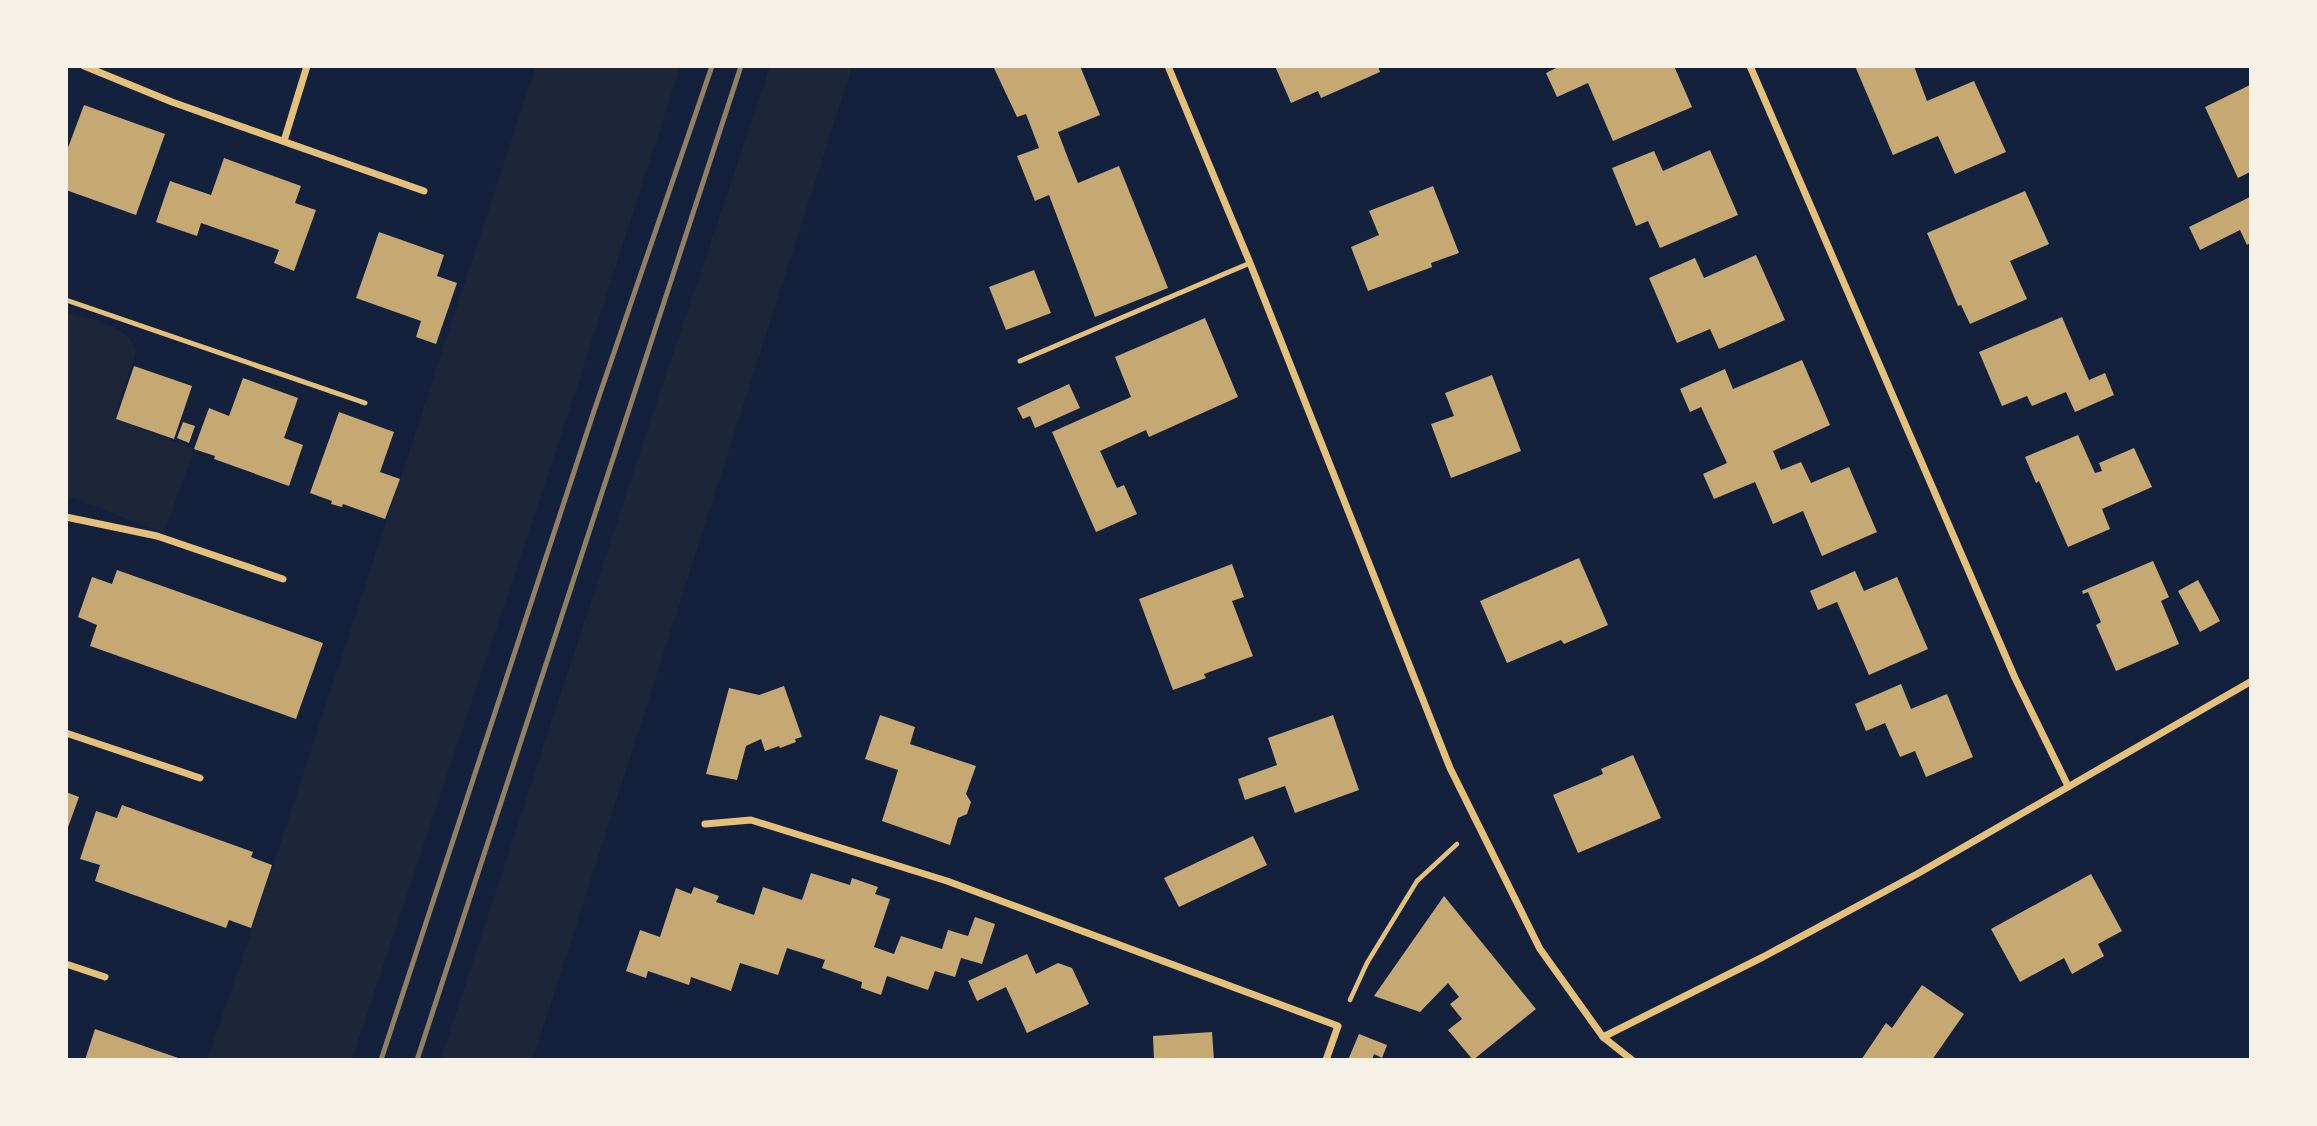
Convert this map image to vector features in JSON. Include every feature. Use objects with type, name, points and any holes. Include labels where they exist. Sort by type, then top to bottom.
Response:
[{"type":"street","points":[[84,66],[172,102],[424,191]]},
{"type":"street","points":[[284,141],[307,66]]},
{"type":"street","points":[[1168,66],[1250,263],[1450,768],[1539,949],[1603,1037],[1632,1059]]},
{"type":"street","points":[[1750,66],[2015,678],[2068,786]]},
{"type":"street","points":[[66,517],[157,536],[283,579]]},
{"type":"street","points":[[1603,1037],[1799,938],[1917,874],[2250,682]]},
{"type":"street","points":[[66,733],[200,778]]},
{"type":"street","points":[[705,824],[751,820],[947,880],[1338,1026],[1326,1059]]},
{"type":"street","points":[[66,964],[105,977]]},
{"type":"lane","points":[[1020,361],[1250,263]]},
{"type":"lane","points":[[66,300],[365,403]]},
{"type":"path","points":[[1338,1026],[1367,963],[1417,881],[1478,825]]},
{"type":"shaded area","points":[[536,66],[680,67],[570,408],[352,1059],[207,1059],[245,951]]},
{"type":"shaded area","points":[[770,67],[852,67],[533,1059],[441,1059],[646,434]]},
{"type":"shaded area","points":[[67,312],[108,324],[126,335],[133,343],[136,352],[114,419],[194,449],[164,533],[67,496]]},
{"type":"building","points":[[993,66],[1080,66],[1100,115],[1058,132],[1069,161],[1078,183],[1119,166],[1168,288],[1095,317],[1049,195],[1035,201],[1017,156],[1039,148],[1026,114],[1017,117]]},
{"type":"building","points":[[1275,66],[1378,66],[1380,72],[1321,98],[1318,91],[1291,103]]},
{"type":"building","points":[[1560,66],[1674,66],[1692,107],[1613,141],[1588,83],[1557,97],[1546,73]]},
{"type":"building","points":[[1855,66],[1914,66],[1927,101],[1974,81],[2006,152],[1955,174],[1938,136],[1893,155]]},
{"type":"building","points":[[2250,85],[2250,172],[2238,178],[2205,107]]},
{"type":"building","points":[[84,105],[165,134],[136,215],[66,190],[66,153]]},
{"type":"building","points":[[1710,150],[1738,215],[1660,248],[1648,221],[1636,226],[1612,168],[1654,151],[1663,171]]},
{"type":"building","points":[[224,158],[301,186],[295,203],[316,210],[294,271],[274,263],[279,250],[201,223],[197,236],[156,222],[170,181],[211,195]]},
{"type":"building","points":[[1433,186],[1459,253],[1431,263],[1432,267],[1368,291],[1351,247],[1379,235],[1369,211]]},
{"type":"building","points":[[2025,191],[2049,244],[2010,261],[2027,299],[1970,324],[1961,305],[1958,306],[1927,233]]},
{"type":"building","points":[[2250,197],[2250,243],[2247,245],[2240,230],[2200,250],[2189,227]]},
{"type":"building","points":[[379,232],[444,255],[437,276],[457,283],[436,344],[416,337],[421,321],[356,298]]},
{"type":"building","points":[[1756,255],[1785,320],[1719,349],[1710,329],[1677,343],[1649,278],[1695,258],[1704,278]]},
{"type":"building","points":[[1034,270],[1051,313],[1006,330],[989,287]]},
{"type":"building","points":[[2062,317],[2089,380],[2105,373],[2114,395],[2075,412],[2066,392],[2032,406],[2027,396],[2002,406],[1979,352]]},
{"type":"building","points":[[1205,318],[1238,397],[1149,437],[1146,430],[1100,451],[1117,488],[1124,485],[1137,514],[1096,532],[1052,432],[1131,397],[1115,357]]},
{"type":"building","points":[[1802,360],[1830,425],[1773,451],[1781,470],[1801,462],[1811,483],[1849,467],[1877,532],[1822,556],[1803,511],[1773,524],[1755,482],[1714,499],[1703,474],[1727,463],[1701,407],[1690,412],[1680,389],[1725,369],[1733,389]]},
{"type":"building","points":[[134,366],[192,386],[174,439],[116,419]]},
{"type":"building","points":[[1492,375],[1521,451],[1451,478],[1431,424],[1454,416],[1445,393]]},
{"type":"building","points":[[243,378],[298,398],[284,438],[303,445],[289,486],[194,449],[209,408],[229,416]]},
{"type":"building","points":[[1069,384],[1080,408],[1035,428],[1030,416],[1023,419],[1017,408]]},
{"type":"building","points":[[339,412],[394,432],[380,472],[400,479],[385,519],[343,504],[342,507],[331,504],[332,501],[310,493]]},
{"type":"building","points":[[183,422],[195,426],[189,443],[177,438]]},
{"type":"building","points":[[2078,435],[2095,473],[2102,471],[2099,463],[2134,448],[2152,487],[2102,509],[2110,529],[2068,547],[2039,481],[2036,483],[2025,457]]},
{"type":"building","points":[[1579,558],[1608,625],[1564,644],[1561,640],[1507,663],[1480,601]]},
{"type":"building","points":[[2153,561],[2169,597],[2161,601],[2179,644],[2116,671],[2096,625],[2101,622],[2088,592],[2083,594],[2082,591]]},
{"type":"building","points":[[1232,564],[1244,597],[1232,601],[1253,656],[1204,674],[1206,678],[1173,690],[1139,599]]},
{"type":"building","points":[[117,570],[323,643],[296,719],[90,646],[97,625],[78,617],[92,577],[112,584]]},
{"type":"building","points":[[1855,571],[1864,591],[1897,577],[1928,649],[1869,675],[1837,602],[1818,610],[1810,591]]},
{"type":"building","points":[[2198,580],[2220,621],[2200,632],[2178,591]]},
{"type":"building","points":[[1901,684],[1911,709],[1947,694],[1973,757],[1926,777],[1915,751],[1900,757],[1885,723],[1866,731],[1855,704]]},
{"type":"building","points":[[784,686],[802,737],[795,739],[796,742],[765,751],[761,739],[746,746],[737,780],[706,774],[729,688],[759,695]]},
{"type":"building","points":[[880,715],[915,727],[910,744],[976,766],[966,794],[971,802],[967,814],[958,818],[950,845],[882,821],[898,770],[865,759]]},
{"type":"building","points":[[1333,715],[1359,790],[1295,813],[1285,786],[1245,800],[1238,779],[1277,765],[1268,738]]},
{"type":"building","points":[[1633,755],[1661,818],[1578,853],[1553,795],[1603,774],[1601,769]]},
{"type":"building","points":[[66,792],[79,797],[67,830],[66,830]]},
{"type":"building","points":[[122,805],[253,852],[251,857],[272,865],[251,928],[229,920],[226,928],[95,881],[100,865],[80,859],[96,811],[117,818]]},
{"type":"building","points":[[1253,836],[1267,865],[1179,907],[1164,878]]},
{"type":"building","points":[[811,873],[850,885],[852,878],[878,887],[875,894],[890,899],[874,947],[894,954],[901,936],[942,949],[948,930],[968,936],[975,917],[995,924],[982,964],[961,958],[955,977],[935,971],[928,990],[887,976],[881,995],[861,988],[862,982],[822,968],[825,960],[787,948],[778,975],[740,963],[731,991],[691,977],[689,985],[648,971],[646,978],[626,971],[640,930],[660,937],[676,888],[691,894],[694,887],[719,896],[716,902],[754,915],[763,887],[802,900]]},
{"type":"building","points":[[2091,874],[2122,931],[2098,944],[2104,956],[2072,974],[2064,958],[2020,982],[1991,929]]},
{"type":"building","points":[[1444,896],[1536,1009],[1473,1060],[1448,1030],[1462,1019],[1450,1004],[1459,997],[1448,983],[1420,1012],[1374,996]]},
{"type":"building","points":[[1027,954],[1036,974],[1058,963],[1072,968],[1089,1004],[1027,1033],[1006,987],[977,1001],[968,981]]},
{"type":"building","points":[[1922,985],[1964,1014],[1932,1060],[1861,1060],[1886,1023],[1892,1028]]},
{"type":"building","points":[[95,1029],[181,1059],[181,1060],[85,1060]]},
{"type":"building","points":[[1212,1032],[1214,1060],[1154,1060],[1153,1036]]},
{"type":"building","points":[[1359,1034],[1387,1045],[1382,1058],[1374,1054],[1372,1060],[1348,1060]]},
{"type":"railway","points":[[381,1060],[593,414],[712,66]]},
{"type":"railway","points":[[417,1060],[741,66]]}]
